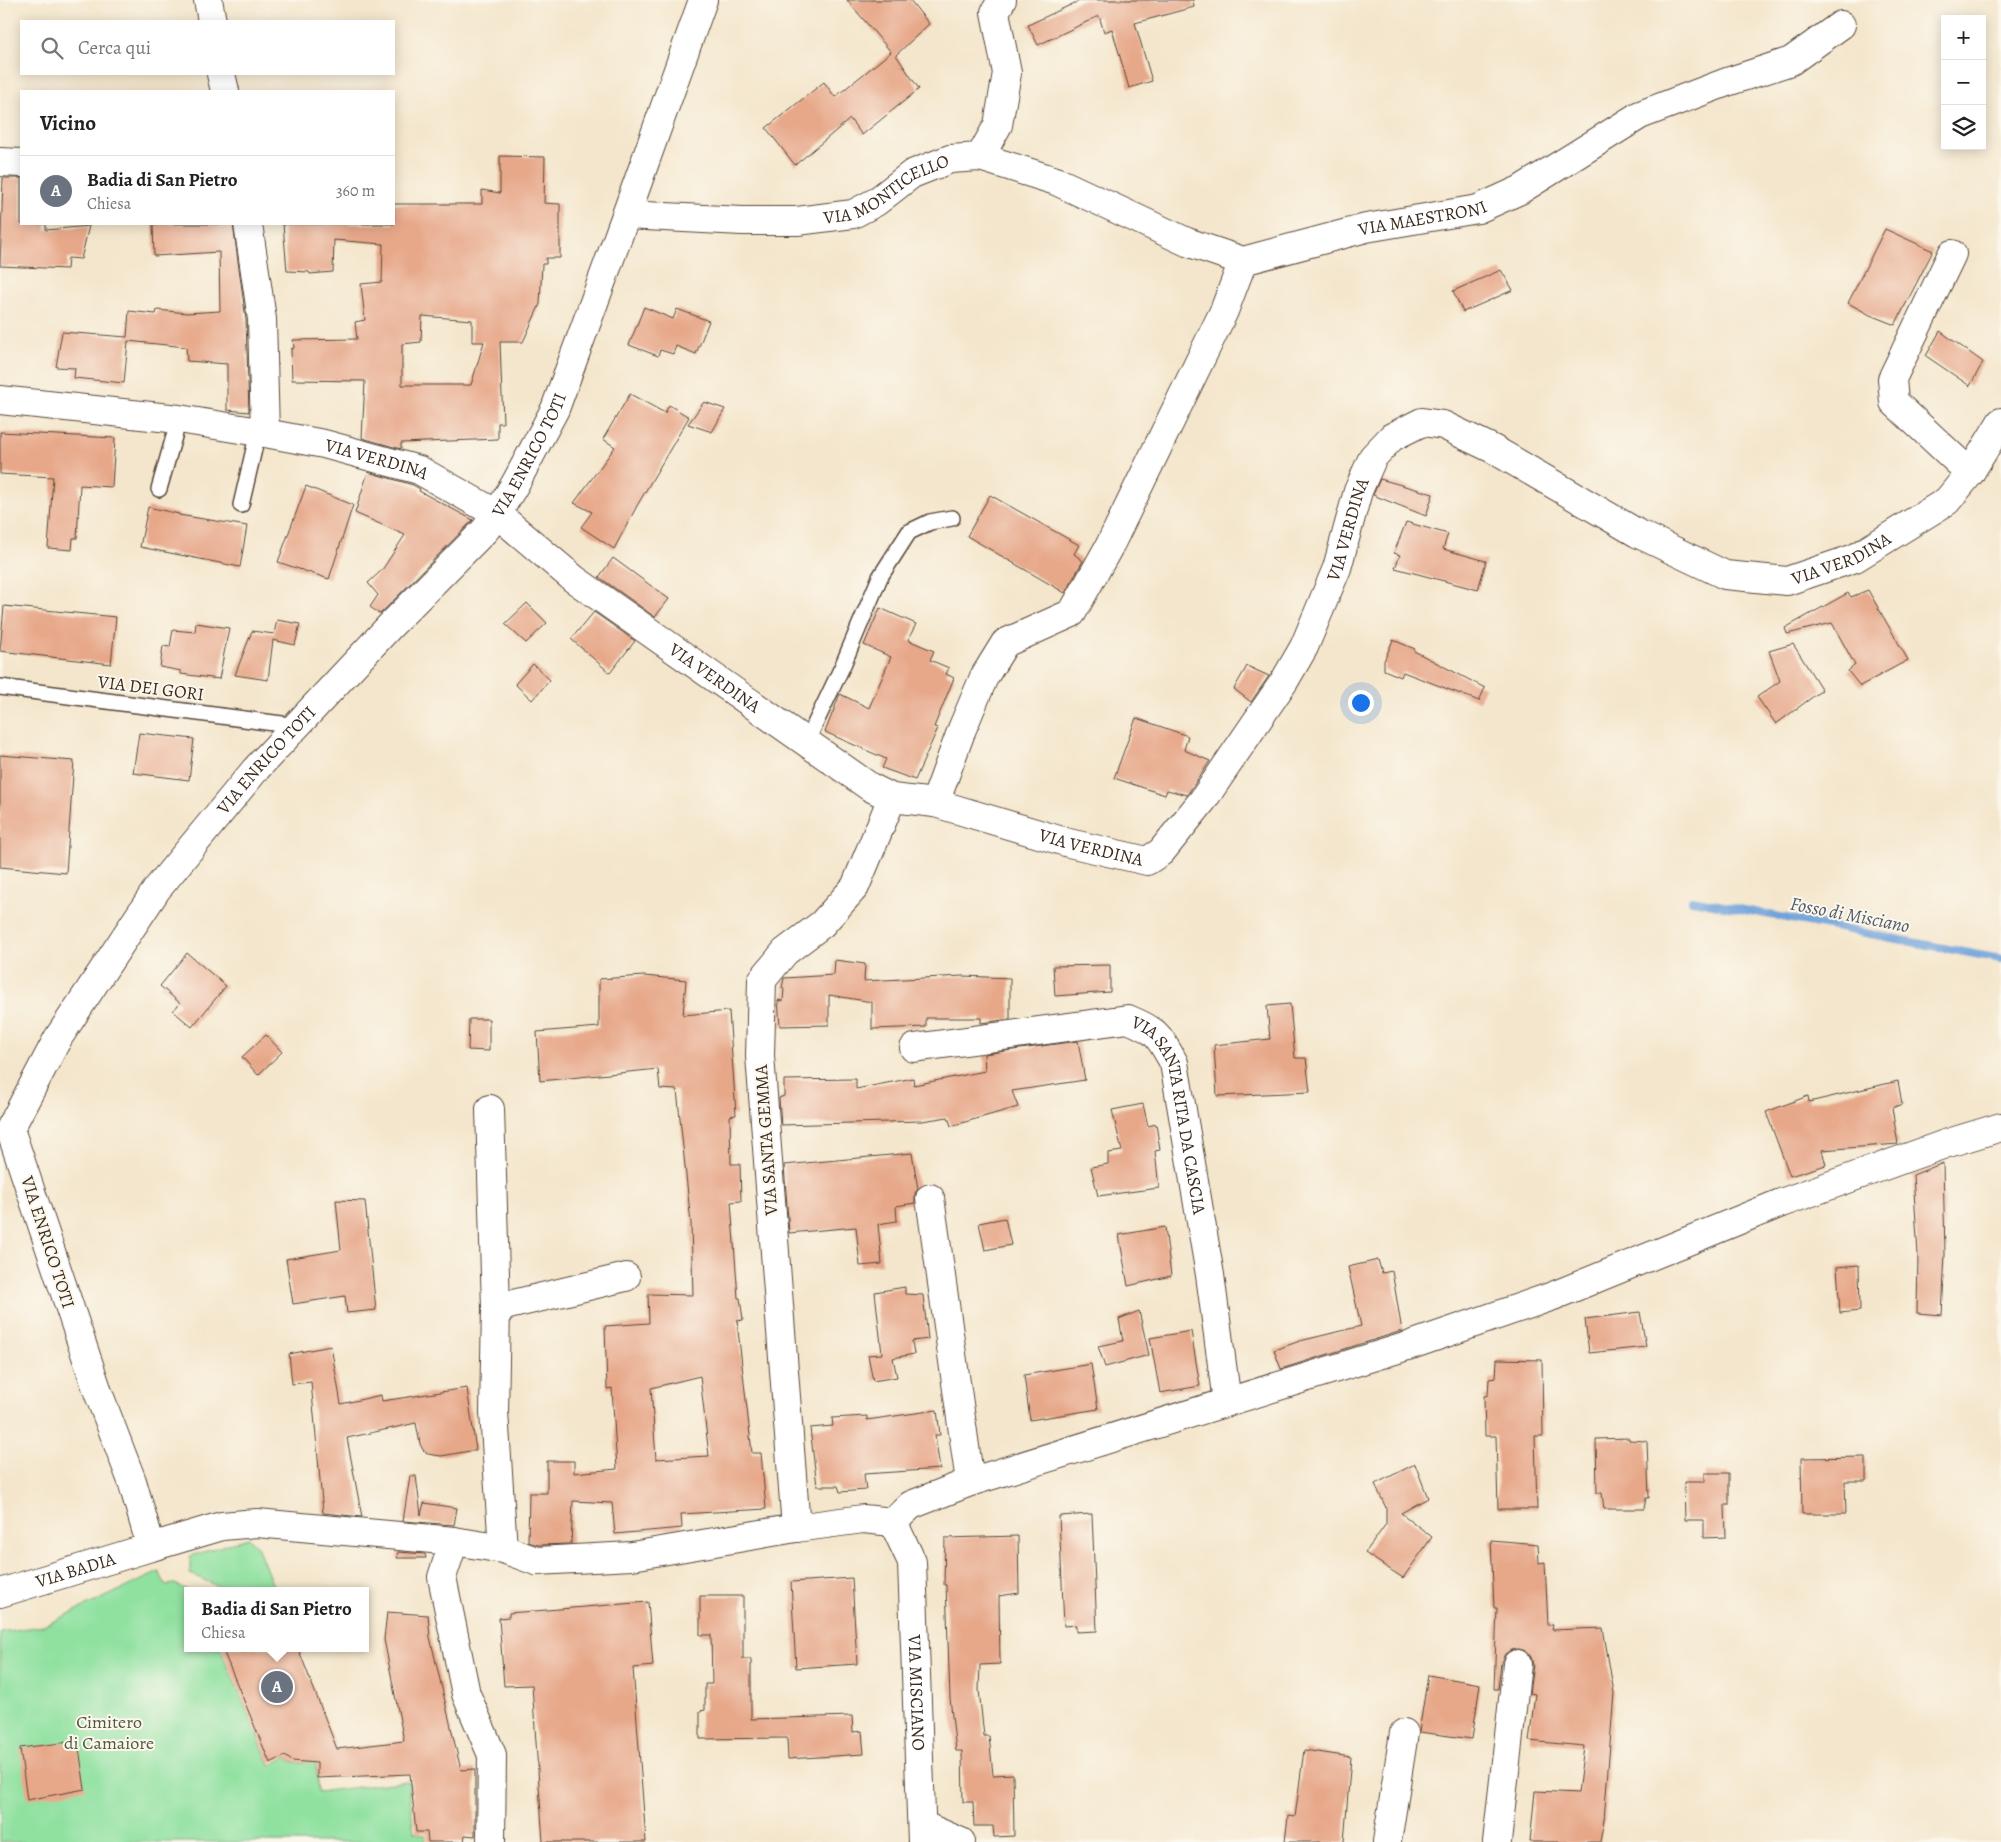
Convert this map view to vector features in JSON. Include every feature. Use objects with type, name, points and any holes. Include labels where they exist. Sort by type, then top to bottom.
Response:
[{"type":"street","points":[[208,0],[212,20]]},
{"type":"street","name":"VIA ENRICO TOTI","points":[[151,1547],[132,1481],[98,1392],[5,1126],[58,1038],[157,889],[255,770],[390,626],[485,530],[497,514],[555,409],[703,0]]},
{"type":"street","points":[[935,803],[962,729],[984,677],[1005,643],[1072,613],[1110,545],[1224,311],[1243,260],[1187,242],[1056,181],[980,157],[998,125],[1006,73],[995,12],[1002,0]]},
{"type":"street","name":"VIA MAESTRONI","points":[[1243,260],[1366,228],[1478,209],[1520,190],[1640,115],[1727,82],[1791,61],[1841,25]]},
{"type":"street","points":[[221,75],[225,90]]},
{"type":"street","name":"VIA MONTICELLO","points":[[626,215],[742,221],[797,221],[853,214],[876,202],[912,174],[950,160],[980,157]]},
{"type":"street","points":[[0,162],[20,163]]},
{"type":"street","points":[[248,225],[262,319],[262,433]]},
{"type":"street","points":[[1952,254],[1892,379],[1894,402],[1970,474]]},
{"type":"street","name":"VIA VERDINA","points":[[0,400],[179,419],[324,444],[419,470],[497,514],[574,579],[870,787],[892,798],[935,803],[1069,844],[1147,861],[1161,852],[1203,800],[1285,680],[1304,647],[1337,568],[1358,492],[1373,457],[1392,437],[1422,422],[1443,424],[1493,448],[1637,532],[1725,575],[1788,581],[1855,558],[1947,501],[1970,474],[2001,422]]},
{"type":"street","name":"VIA SANTA GEMMA","points":[[796,1528],[760,1056],[762,980],[785,952],[822,924],[854,887],[892,798]]},
{"type":"street","name":"VIA SANTA RITA DA CASCIA","points":[[914,1048],[1128,1019],[1147,1027],[1157,1034],[1174,1063],[1210,1275],[1227,1402]]},
{"type":"street","points":[[490,1109],[496,1308],[494,1412],[503,1549]]},
{"type":"street","points":[[893,1522],[911,1505],[970,1482],[1411,1345],[1554,1296],[1781,1203],[1945,1144],[2001,1127]]},
{"type":"street","points":[[930,1198],[970,1482]]},
{"type":"street","points":[[496,1308],[626,1277]]},
{"type":"street","name":"VIA BADIA","points":[[0,1592],[222,1526],[257,1523],[454,1541],[503,1549],[536,1561],[632,1556],[863,1518],[893,1522]]},
{"type":"street","name":"VIA MISCIANO","points":[[893,1522],[912,1562],[922,1833],[961,1842]]},
{"type":"street","points":[[454,1541],[442,1577],[466,1694],[492,1755],[491,1842]]},
{"type":"street","points":[[1497,1842],[1517,1664]]},
{"type":"street","points":[[1387,1842],[1404,1733]]},
{"type":"lane","points":[[159,489],[179,419]]},
{"type":"lane","points":[[241,505],[262,433]]},
{"type":"lane","points":[[806,743],[842,667],[880,577],[909,532],[930,522],[952,518]]},
{"type":"lane","name":"VIA DEI GORI","points":[[0,687],[297,726]]},
{"type":"green space","points":[[248,1538],[257,1546],[273,1587],[220,1587],[190,1574],[190,1556]]},
{"type":"green space","name":"Cimitero di Camaiore","points":[[159,1572],[166,1585],[175,1584],[184,1588],[184,1652],[222,1652],[270,1766],[286,1757],[293,1762],[301,1763],[315,1757],[318,1792],[408,1781],[414,1833],[425,1834],[426,1842],[0,1842],[0,1632],[43,1626]]},
{"type":"building","points":[[847,0],[910,0],[929,24],[896,55],[919,89],[862,135],[850,119],[795,165],[766,128],[824,82],[835,97],[891,52]]},
{"type":"building","points":[[1081,0],[1193,0],[1194,7],[1135,23],[1152,81],[1129,88],[1112,29],[1104,32],[1099,16],[1038,45],[1028,25]]},
{"type":"building","points":[[500,156],[545,157],[544,203],[560,204],[560,258],[546,258],[546,264],[542,264],[540,304],[523,342],[500,342],[503,423],[498,423],[498,439],[401,443],[401,449],[362,438],[365,381],[292,380],[291,349],[294,348],[293,340],[357,339],[355,322],[365,320],[361,284],[382,282],[383,244],[334,240],[333,272],[310,274],[309,272],[287,271],[283,225],[395,225],[395,204],[482,204],[482,190],[500,193]],"holes":[[[422,316],[472,320],[472,342],[484,342],[471,385],[402,385],[402,344],[421,342]]]},
{"type":"building","points":[[3,178],[20,178],[20,225],[46,225],[46,230],[89,226],[81,259],[68,258],[67,269],[0,266]]},
{"type":"building","points":[[153,225],[233,225],[246,320],[249,412],[227,410],[227,364],[187,361],[186,347],[128,341],[124,383],[74,378],[75,368],[56,367],[62,332],[127,337],[129,311],[156,314],[157,310],[187,313],[220,311],[219,252],[154,256]]},
{"type":"building","points":[[1885,229],[1933,251],[1895,325],[1870,315],[1848,303]]},
{"type":"building","points":[[1501,270],[1513,290],[1463,312],[1453,291]]},
{"type":"building","points":[[644,307],[673,319],[677,309],[709,321],[696,354],[676,346],[673,354],[660,350],[658,356],[629,345]]},
{"type":"building","points":[[1940,331],[1983,362],[1970,386],[1926,356]]},
{"type":"building","points":[[630,394],[665,413],[669,405],[689,417],[614,549],[581,527],[592,512],[574,503],[615,447],[603,439]]},
{"type":"building","points":[[704,402],[725,409],[712,432],[688,424]]},
{"type":"building","points":[[0,432],[115,438],[112,487],[80,485],[77,538],[73,538],[72,550],[48,548],[53,477],[0,474]]},
{"type":"building","points":[[368,472],[413,485],[420,489],[419,491],[473,520],[380,614],[370,607],[378,595],[368,583],[382,570],[405,535],[355,513]]},
{"type":"building","points":[[1380,479],[1433,494],[1426,516],[1373,495]]},
{"type":"building","points":[[306,486],[353,505],[329,579],[278,562]]},
{"type":"building","points":[[990,495],[1079,545],[1074,554],[1083,561],[1065,593],[967,536]]},
{"type":"building","points":[[148,507],[179,515],[247,526],[240,567],[140,547]]},
{"type":"building","points":[[1406,522],[1448,534],[1443,549],[1486,561],[1478,590],[1395,568],[1400,555],[1394,553]]},
{"type":"building","points":[[613,558],[669,599],[655,617],[599,577]]},
{"type":"building","points":[[1868,590],[1908,660],[1860,686],[1848,671],[1855,665],[1832,623],[1787,634],[1785,628],[1848,593],[1851,597]]},
{"type":"building","points":[[527,603],[547,623],[526,643],[505,624]]},
{"type":"building","points":[[4,606],[116,617],[111,664],[0,651]]},
{"type":"building","points":[[880,608],[916,624],[908,640],[934,651],[930,660],[949,668],[946,674],[954,678],[934,727],[938,728],[915,780],[882,768],[886,759],[825,732],[840,694],[869,708],[891,657],[864,645]]},
{"type":"building","points":[[594,612],[635,641],[610,673],[571,639]]},
{"type":"building","points":[[277,620],[300,624],[295,645],[273,640],[268,680],[235,675],[252,631],[274,634]]},
{"type":"building","points":[[196,623],[229,628],[219,679],[181,674],[181,671],[160,667],[163,646],[170,647],[173,630],[195,632]]},
{"type":"building","points":[[1393,640],[1415,649],[1414,651],[1485,688],[1479,701],[1403,672],[1401,677],[1384,670],[1384,661]]},
{"type":"building","points":[[1793,644],[1822,690],[1776,724],[1757,697],[1780,681],[1769,651]]},
{"type":"building","points":[[533,664],[550,680],[532,700],[515,684]]},
{"type":"building","points":[[1247,666],[1269,676],[1251,702],[1234,689]]},
{"type":"building","points":[[1136,718],[1188,736],[1184,750],[1210,761],[1187,795],[1167,790],[1165,795],[1114,778]]},
{"type":"building","points":[[139,733],[194,739],[189,780],[133,773]]},
{"type":"building","points":[[0,755],[74,761],[66,873],[0,867]]},
{"type":"building","points":[[187,953],[226,986],[192,1027],[173,1011],[180,1003],[160,986]]},
{"type":"building","points":[[835,960],[865,964],[864,981],[963,976],[1010,978],[1010,1019],[981,1023],[981,1018],[926,1018],[926,1027],[872,1029],[872,1002],[829,995],[829,1025],[780,1026],[778,1000],[783,1001],[784,988],[782,988],[784,978],[834,975]]},
{"type":"building","points":[[1110,965],[1110,992],[1055,996],[1053,966]]},
{"type":"building","points":[[644,976],[686,980],[683,1015],[729,1011],[736,1115],[730,1116],[731,1164],[740,1164],[741,1201],[731,1202],[738,1298],[740,1298],[743,1320],[737,1321],[752,1453],[761,1453],[766,1509],[681,1514],[682,1528],[615,1534],[612,1503],[573,1501],[571,1544],[538,1545],[528,1542],[529,1493],[547,1493],[547,1461],[574,1461],[574,1473],[617,1469],[612,1388],[607,1389],[605,1326],[649,1323],[648,1294],[693,1295],[691,1223],[677,1090],[660,1089],[658,1069],[540,1081],[537,1032],[599,1027],[599,979]],"holes":[[[700,1376],[709,1456],[656,1459],[651,1388]]]},
{"type":"building","points":[[1290,1004],[1295,1058],[1306,1058],[1310,1092],[1217,1096],[1214,1045],[1270,1039],[1267,1006]]},
{"type":"building","points":[[469,1019],[489,1019],[489,1051],[468,1050]]},
{"type":"building","points":[[266,1035],[282,1052],[258,1075],[242,1057]]},
{"type":"building","points":[[1078,1041],[1085,1080],[1012,1091],[1018,1107],[951,1126],[948,1117],[922,1121],[781,1125],[779,1098],[784,1096],[784,1080],[856,1079],[856,1089],[913,1078],[914,1085],[985,1071],[984,1054]]},
{"type":"building","points":[[1898,1081],[1902,1104],[1892,1108],[1898,1144],[1822,1150],[1826,1165],[1790,1176],[1766,1112],[1808,1096],[1809,1102]]},
{"type":"building","points":[[1143,1104],[1148,1126],[1156,1124],[1160,1150],[1155,1151],[1159,1188],[1098,1196],[1091,1167],[1108,1164],[1108,1153],[1122,1151],[1112,1110]]},
{"type":"building","points":[[912,1153],[918,1189],[915,1193],[915,1203],[896,1206],[897,1221],[878,1224],[882,1264],[860,1266],[856,1227],[789,1233],[784,1165]]},
{"type":"building","points":[[1943,1163],[1945,1254],[1942,1315],[1917,1313],[1918,1255],[1913,1175]]},
{"type":"building","points":[[336,1200],[365,1201],[376,1310],[347,1313],[345,1296],[293,1304],[286,1259],[341,1250]]},
{"type":"building","points":[[1005,1218],[1011,1245],[985,1250],[979,1223]]},
{"type":"building","points":[[1165,1227],[1171,1276],[1128,1286],[1119,1235]]},
{"type":"building","points":[[1378,1260],[1382,1273],[1392,1271],[1402,1331],[1281,1369],[1274,1350],[1300,1341],[1361,1326],[1348,1267]]},
{"type":"building","points":[[1859,1265],[1860,1311],[1840,1313],[1837,1267]]},
{"type":"building","points":[[905,1287],[905,1294],[923,1295],[928,1339],[912,1341],[914,1354],[893,1358],[897,1377],[873,1381],[868,1355],[882,1354],[875,1292]]},
{"type":"building","points":[[1139,1311],[1149,1355],[1105,1367],[1098,1346],[1123,1341],[1119,1319]]},
{"type":"building","points":[[1640,1312],[1646,1347],[1589,1353],[1585,1319]]},
{"type":"building","points":[[1191,1331],[1200,1386],[1160,1393],[1150,1338]]},
{"type":"building","points":[[331,1346],[341,1404],[381,1395],[382,1401],[467,1388],[476,1450],[441,1456],[428,1454],[420,1444],[416,1423],[347,1438],[362,1517],[323,1513],[311,1382],[292,1384],[289,1354]]},
{"type":"building","points":[[1497,1359],[1542,1360],[1543,1436],[1535,1436],[1537,1509],[1498,1509],[1496,1436],[1485,1436],[1484,1396],[1488,1395],[1489,1379],[1496,1378]]},
{"type":"building","points":[[1091,1364],[1098,1409],[1030,1420],[1024,1375]]},
{"type":"building","points":[[937,1410],[940,1435],[935,1435],[940,1469],[864,1474],[866,1490],[840,1492],[838,1486],[817,1486],[810,1428],[833,1426],[832,1418],[867,1416],[867,1420]]},
{"type":"building","points":[[1629,1438],[1629,1440],[1647,1441],[1649,1498],[1646,1498],[1644,1509],[1604,1509],[1602,1493],[1597,1493],[1596,1439]]},
{"type":"building","points":[[1866,1457],[1866,1481],[1845,1481],[1846,1514],[1802,1514],[1801,1458]]},
{"type":"building","points":[[1415,1464],[1428,1498],[1401,1513],[1432,1537],[1403,1578],[1365,1553],[1386,1524],[1386,1508],[1375,1484]]},
{"type":"building","points":[[1705,1473],[1729,1473],[1729,1505],[1725,1505],[1726,1537],[1704,1538],[1704,1520],[1685,1520],[1684,1482],[1705,1482]]},
{"type":"building","points":[[410,1476],[416,1476],[421,1515],[424,1503],[457,1508],[454,1525],[403,1521]]},
{"type":"building","points":[[1092,1514],[1097,1631],[1076,1632],[1076,1625],[1064,1626],[1059,1516]]},
{"type":"building","points":[[1018,1536],[1019,1593],[999,1596],[1000,1664],[980,1665],[979,1690],[984,1736],[989,1736],[993,1775],[1013,1774],[1014,1836],[994,1837],[993,1826],[974,1826],[973,1802],[963,1802],[962,1751],[956,1751],[950,1698],[946,1585],[944,1585],[945,1538]]},
{"type":"building","points":[[1491,1540],[1538,1544],[1539,1563],[1545,1562],[1548,1625],[1553,1625],[1552,1630],[1603,1628],[1614,1693],[1604,1820],[1600,1842],[1530,1842],[1535,1791],[1578,1793],[1584,1746],[1529,1741],[1535,1694],[1529,1693],[1533,1665],[1531,1657],[1526,1651],[1519,1649],[1511,1650],[1505,1654],[1501,1662],[1498,1689],[1494,1689],[1497,1608],[1494,1608]]},
{"type":"building","points":[[398,1552],[425,1554],[426,1558],[397,1558]]},
{"type":"building","points":[[852,1578],[857,1664],[796,1668],[791,1582]]},
{"type":"building","points":[[700,1596],[743,1596],[743,1659],[751,1659],[751,1719],[852,1716],[853,1732],[862,1731],[864,1754],[788,1759],[787,1738],[700,1739],[700,1711],[705,1710],[705,1684],[712,1684],[711,1635],[700,1635]]},
{"type":"building","points":[[648,1602],[653,1666],[633,1668],[646,1842],[543,1842],[532,1685],[504,1686],[499,1618],[509,1617],[509,1613]]},
{"type":"building","points":[[387,1612],[428,1615],[430,1637],[461,1770],[475,1769],[475,1836],[465,1835],[464,1842],[428,1842],[427,1832],[416,1832],[410,1774],[317,1778],[317,1763],[292,1761],[285,1756],[270,1763],[224,1652],[300,1652],[337,1749],[404,1741],[384,1639]]},
{"type":"building","points":[[1428,1675],[1480,1684],[1472,1739],[1419,1732]]},
{"type":"building","points":[[78,1741],[85,1789],[27,1800],[20,1748]]},
{"type":"building","points":[[1304,1750],[1351,1757],[1344,1842],[1285,1842],[1288,1816],[1295,1817]]},
{"type":"waterway","name":"Fosso di Misciano","points":[[1692,900],[2001,959]]},
{"type":"place","name":"Badia di San Pietro","points":[[277,1687]]}]
